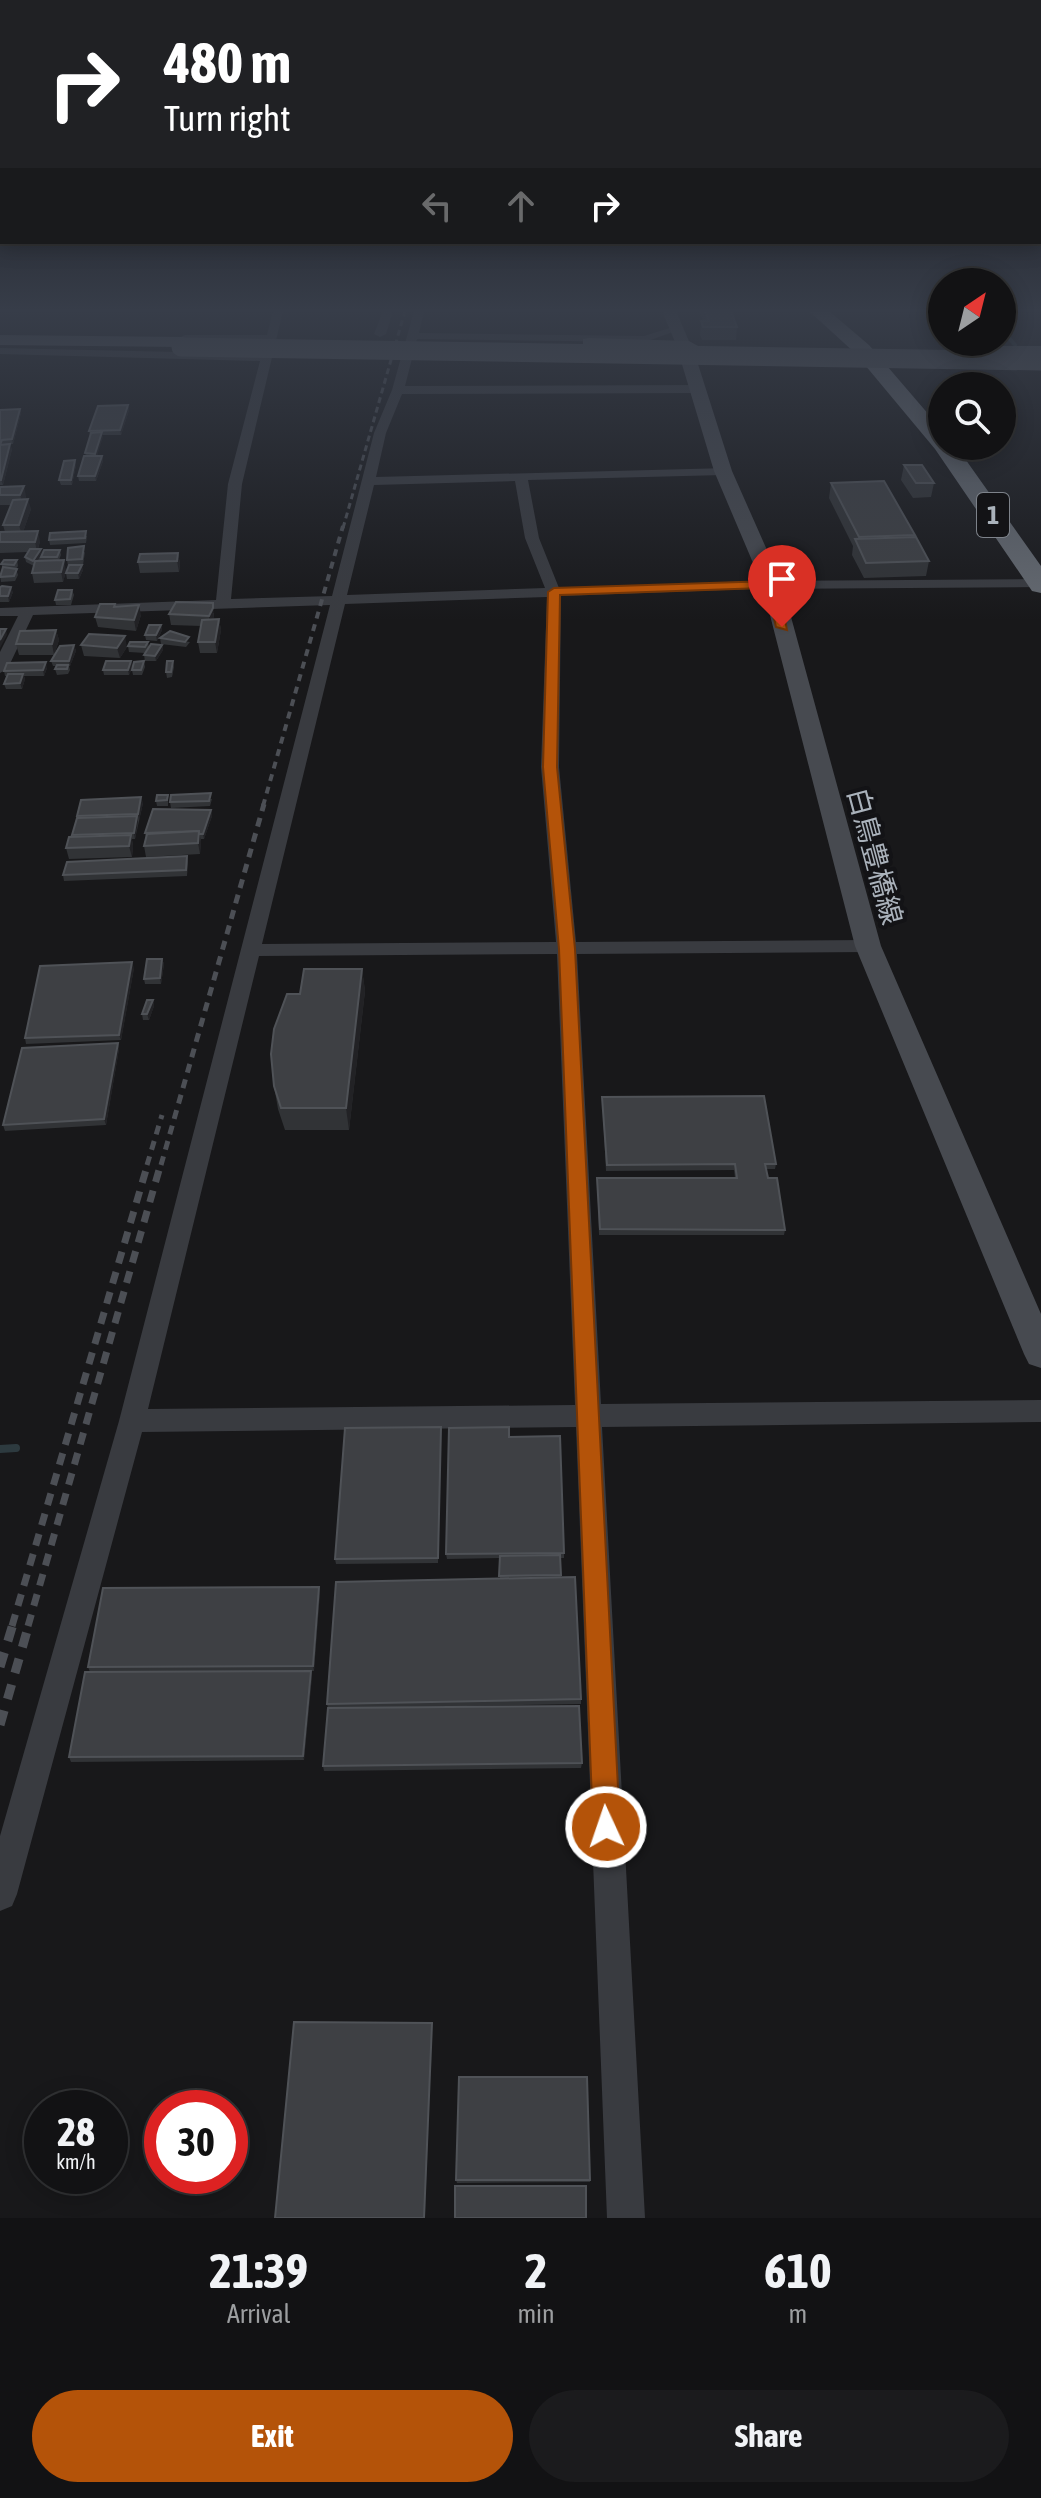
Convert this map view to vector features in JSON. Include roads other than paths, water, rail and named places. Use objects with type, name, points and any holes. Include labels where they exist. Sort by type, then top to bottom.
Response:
[{"type":"highway","name":"1","points":[[954,460],[1041,584]]},
{"type":"highway","name":"1","points":[[976,460],[1041,555]]},
{"type":"main road","name":"白鳥豊橋線","points":[[706,415],[723,471],[772,584],[868,946],[1041,1354]]},
{"type":"street","points":[[223,603],[235,484],[253,415]]},
{"type":"street","points":[[0,1894],[132,1421],[248,950],[341,600],[380,433],[388,415]]},
{"type":"street","points":[[368,481],[723,471]]},
{"type":"street","points":[[521,476],[532,538],[554,592],[550,767],[567,949],[626,2218]]},
{"type":"street","points":[[0,612],[772,584],[1041,584]]},
{"type":"street","points":[[0,668],[28,611]]},
{"type":"street","points":[[248,950],[868,946]]},
{"type":"street","points":[[132,1421],[589,1415],[811,1416],[1041,1411]]},
{"type":"waterway","points":[[0,1449],[16,1448]]},
{"type":"railway","points":[[343,528],[375,415]]},
{"type":"railway","points":[[263,806],[343,526]]},
{"type":"railway","points":[[161,1165],[264,804]]},
{"type":"railway","points":[[147,1165],[162,1115]]},
{"type":"railway","points":[[12,1626],[148,1163]]},
{"type":"railway","points":[[28,1626],[161,1163]]},
{"type":"railway","points":[[0,1667],[13,1624]]},
{"type":"railway","points":[[0,1725],[29,1624]]}]
